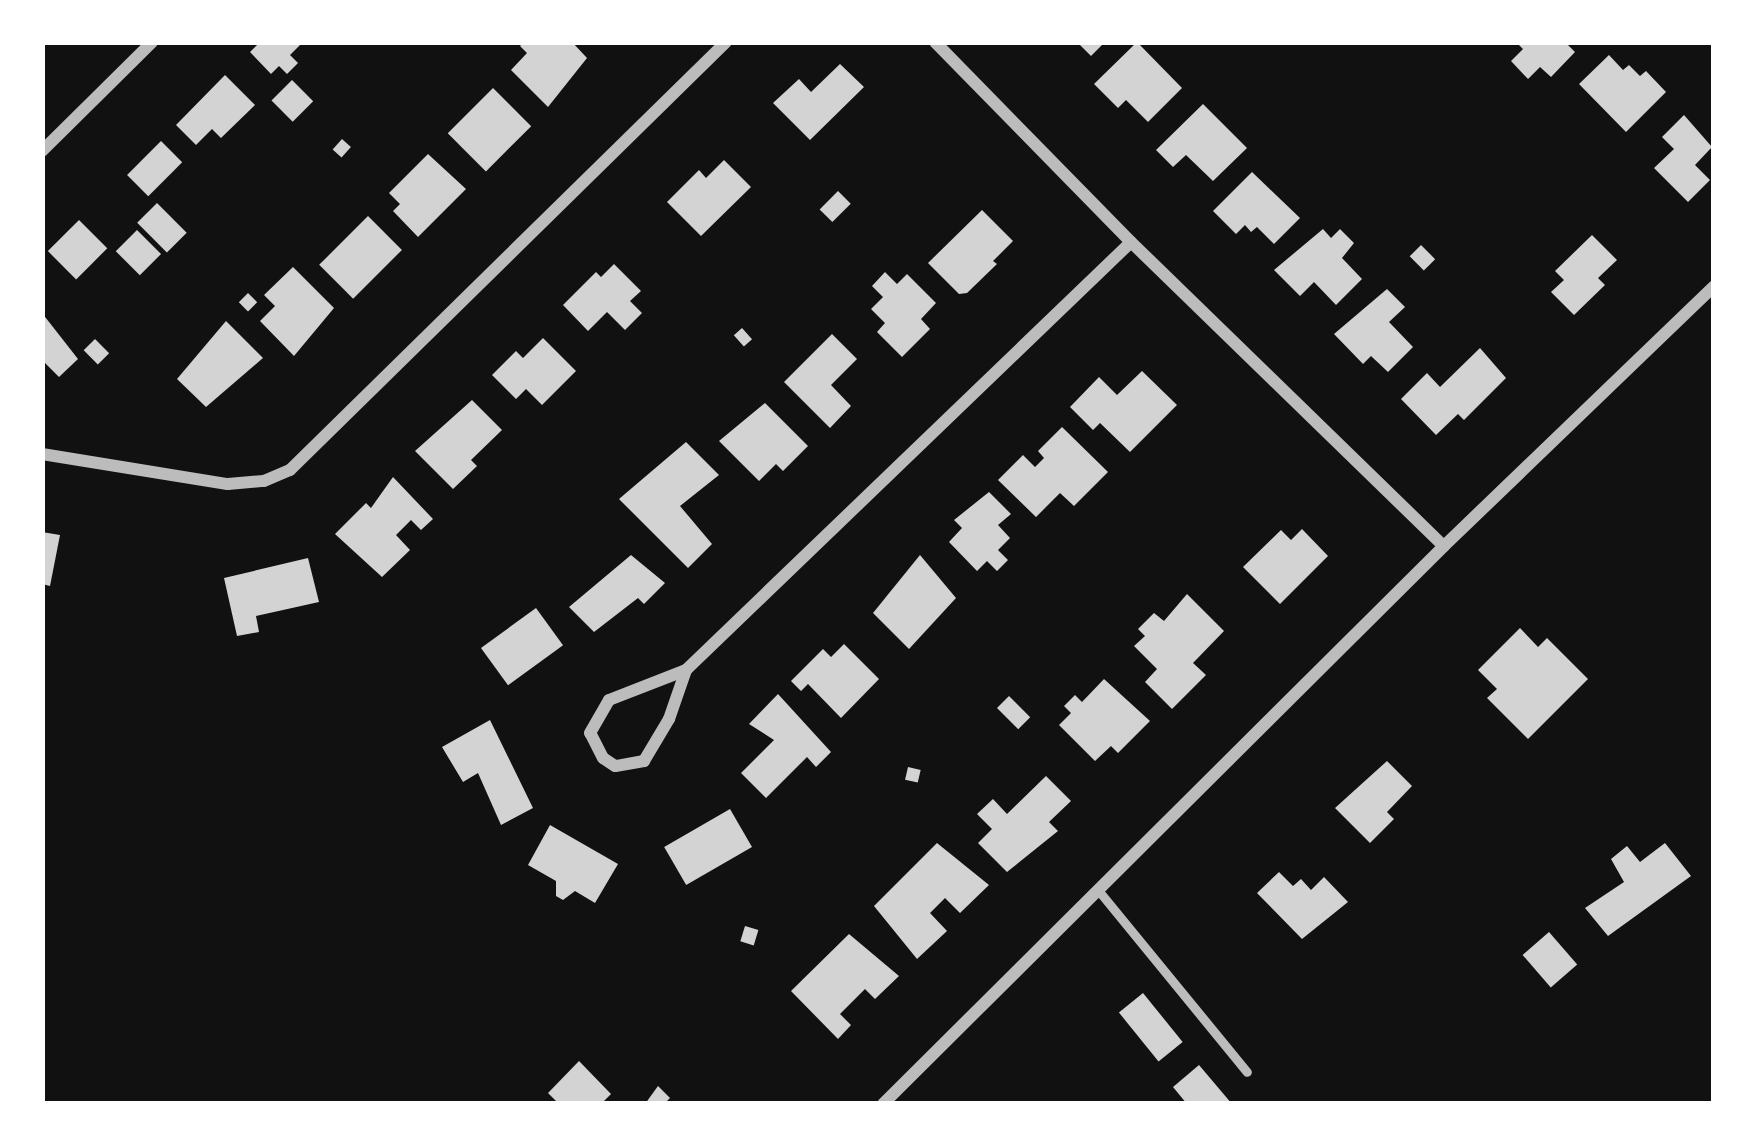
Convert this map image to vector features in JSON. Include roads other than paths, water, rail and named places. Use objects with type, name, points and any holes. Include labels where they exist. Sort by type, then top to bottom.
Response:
[{"type":"street","points":[[42,152],[152,42]]},
{"type":"street","points":[[42,454],[228,484],[264,481],[290,470],[726,42]]},
{"type":"street","points":[[935,42],[1131,242],[1444,546]]},
{"type":"street","points":[[686,670],[669,719],[644,761],[616,766],[603,758],[590,733],[609,700],[686,670],[1131,242]]},
{"type":"street","points":[[883,1104],[1444,546],[1714,286]]},
{"type":"lane","points":[[1098,890],[1247,1072]]}]
